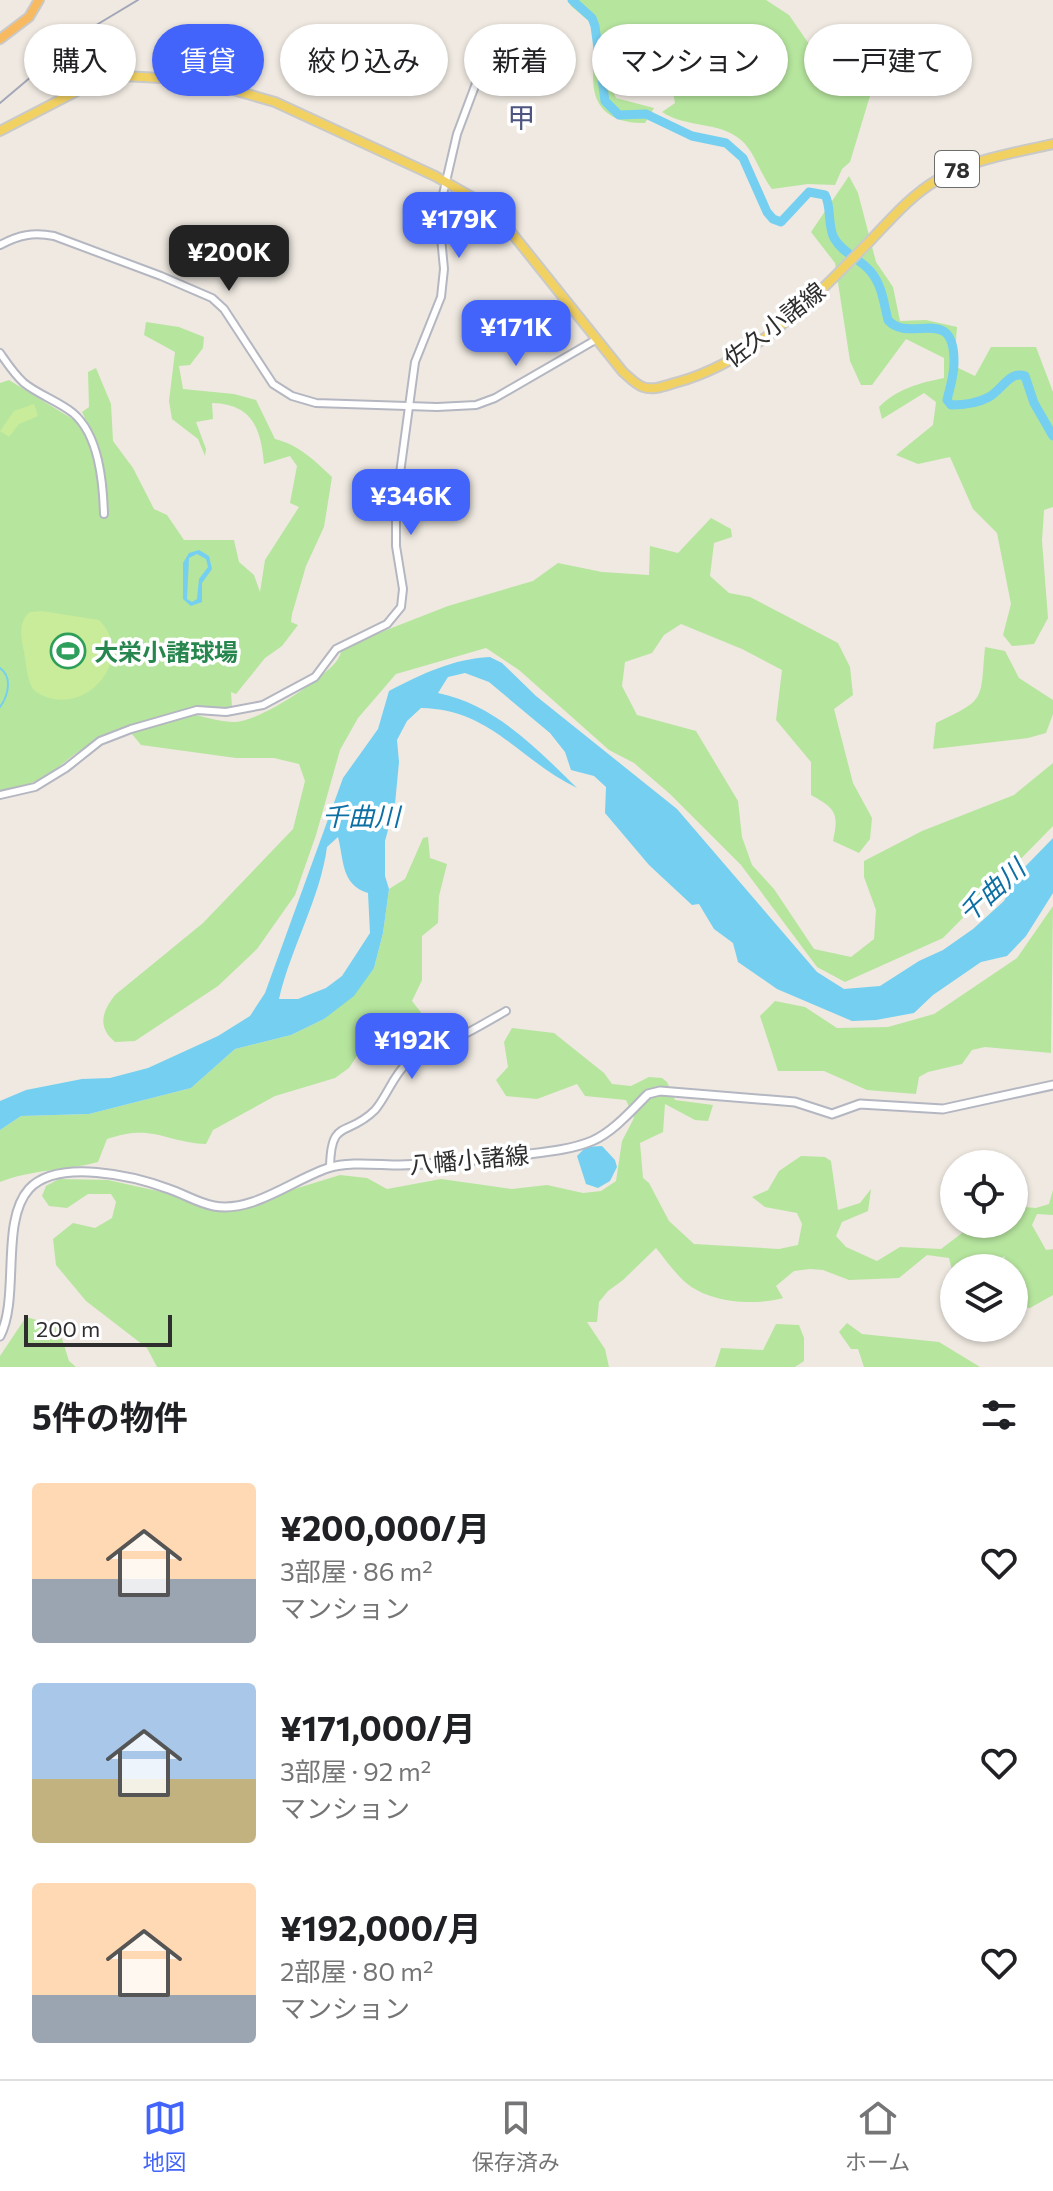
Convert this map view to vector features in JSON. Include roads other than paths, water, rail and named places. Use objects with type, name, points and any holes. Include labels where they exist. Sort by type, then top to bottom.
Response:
[{"type":"highway","points":[[0,39],[29,17],[39,0]]},
{"type":"main road","name":"佐久小諸線","points":[[0,131],[105,79],[123,76],[191,79],[284,106],[472,197],[511,232],[623,372],[638,384],[656,388],[718,368],[781,324],[924,189],[964,166],[1053,144]]},
{"type":"main road","name":"八幡小諸線","points":[[0,1336],[8,1312],[15,1220],[29,1189],[55,1175],[79,1172],[128,1177],[214,1206],[234,1206],[261,1198],[330,1167],[450,1164],[561,1150],[594,1140],[648,1094],[660,1091],[795,1102],[832,1114],[860,1104],[943,1109],[1053,1085]]},
{"type":"street","points":[[0,795],[43,783],[100,741],[131,729],[197,710],[226,712],[263,705],[315,677],[336,649],[387,624],[401,607],[403,597],[396,546],[396,503],[417,355],[438,309],[443,285],[440,215],[446,182],[457,134],[471,96]]},
{"type":"street","points":[[0,245],[34,233],[54,236],[199,291],[224,309],[273,384],[292,396],[316,403],[460,408],[486,402],[597,339]]},
{"type":"street","points":[[0,353],[25,383],[73,413],[84,426],[93,445],[104,514]]},
{"type":"street","points":[[330,1167],[331,1144],[336,1133],[374,1110],[406,1064],[506,1011]]},
{"type":"water","points":[[199,550],[209,556],[212,569],[202,583],[202,602],[191,606],[183,599],[183,563],[189,553]],"holes":[[[197,554],[206,559],[208,567],[199,579],[197,599],[192,602],[187,599],[189,558]]]},
{"type":"water","name":"千曲川","points":[[490,657],[502,663],[536,696],[677,809],[817,972],[844,989],[880,986],[973,929],[1004,901],[1019,873],[1053,838],[1053,893],[1026,936],[1007,956],[981,962],[933,995],[914,1013],[852,1021],[777,989],[738,962],[733,943],[714,929],[699,904],[692,905],[649,865],[605,813],[606,787],[594,776],[571,770],[565,752],[550,733],[489,682],[465,673],[448,677],[438,693],[479,707],[497,718],[531,744],[577,788],[486,726],[467,717],[421,708],[407,721],[397,740],[399,762],[395,804],[385,841],[385,876],[389,889],[383,933],[374,968],[354,996],[324,1019],[291,1035],[235,1049],[191,1088],[89,1114],[21,1116],[0,1130],[0,1101],[26,1090],[82,1079],[110,1078],[148,1068],[218,1036],[250,1016],[265,993],[343,778],[378,729],[389,691],[438,668]],"holes":[[[338,837],[348,878],[368,893],[370,933],[342,976],[326,988],[298,999],[279,999],[318,885],[327,847]]]},
{"type":"water","points":[[602,1146],[615,1160],[617,1167],[610,1181],[598,1188],[586,1184],[577,1156],[586,1147]]},
{"type":"waterway","points":[[572,0],[592,18],[605,101],[619,115],[646,114],[692,136],[726,143],[743,158],[773,219],[781,222],[809,192],[825,195],[834,238],[875,277],[888,320],[897,327],[939,329],[947,334],[954,363],[947,400],[951,405],[985,399],[1010,378],[1025,376],[1034,403],[1053,436]]},
{"type":"waterway","points":[[0,668],[7,676],[8,687],[0,707]]},
{"type":"railway","points":[[0,103],[83,33],[138,0]]},
{"type":"place","name":"大栄小諸球場","points":[[68,651]]},
{"type":"district","name":"甲","points":[[521,117]]}]
